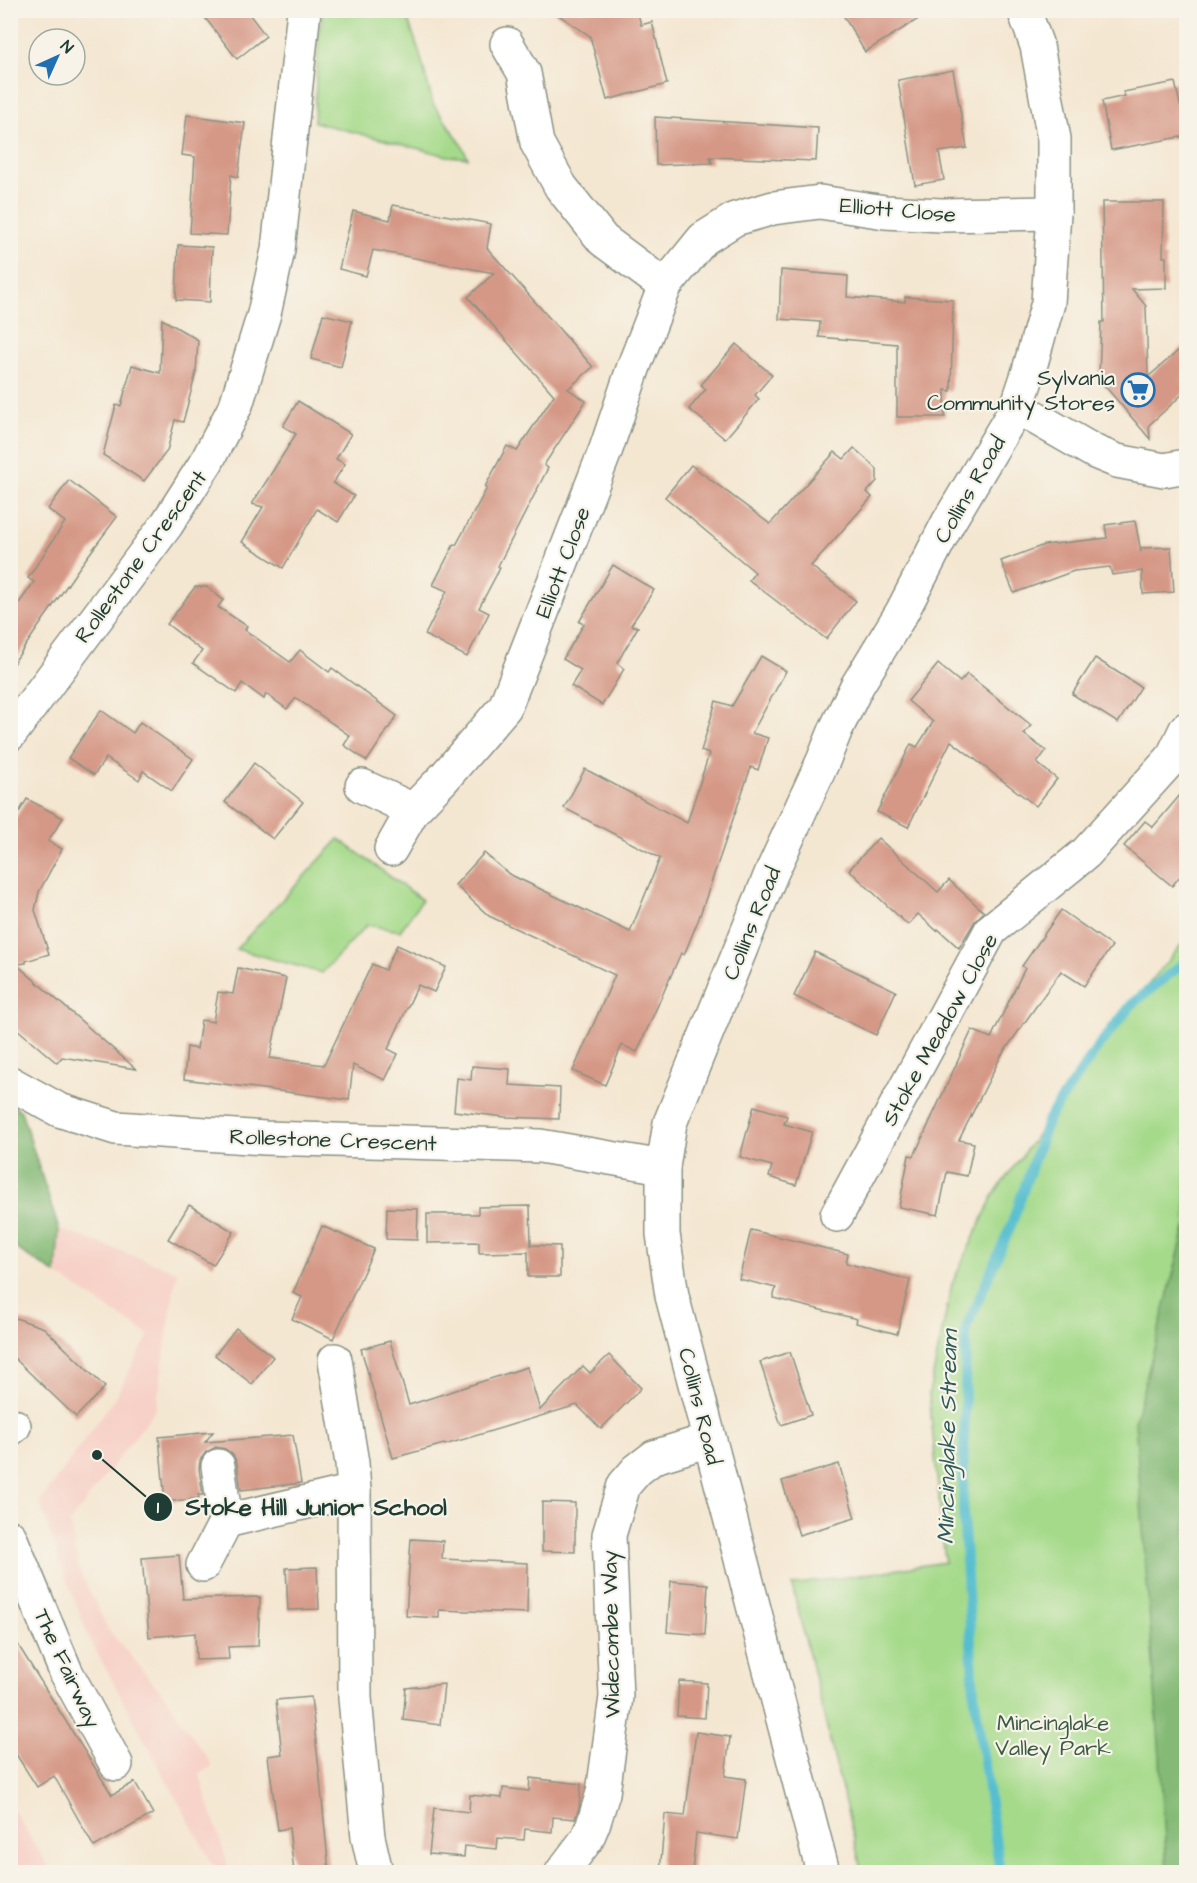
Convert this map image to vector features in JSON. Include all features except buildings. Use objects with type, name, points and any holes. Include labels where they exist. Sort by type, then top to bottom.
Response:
[{"type":"street","name":"Rollestone Crescent","points":[[10,734],[167,524],[207,461],[236,405],[264,314],[278,250],[304,10]]},
{"type":"street","name":"Collins Road","points":[[823,1872],[672,1296],[663,1234],[663,1167],[670,1123],[771,874],[824,761],[836,729],[857,686],[902,612],[948,523],[1017,407],[1028,374],[1048,303],[1054,213],[1054,139],[1037,46],[1024,10]]},
{"type":"street","points":[[507,44],[524,74],[537,143],[561,187],[603,240],[664,286]]},
{"type":"street","name":"Elliott Close","points":[[390,849],[413,810],[505,707],[606,449],[664,286],[703,239],[735,219],[773,208],[820,202],[885,212],[941,215],[1054,213]]},
{"type":"street","points":[[1017,407],[1095,452],[1117,461],[1164,470],[1186,466]]},
{"type":"street","name":"Stoke Meadow Close","points":[[837,1215],[991,930],[1086,853],[1172,758],[1186,729]]},
{"type":"street","points":[[363,786],[413,810]]},
{"type":"street","name":"Rollestone Crescent","points":[[10,1083],[59,1110],[116,1128],[265,1138],[540,1146],[663,1167]]},
{"type":"street","points":[[335,1360],[352,1463],[355,1698],[368,1838],[376,1872]]},
{"type":"street","name":"Widecombe Way","points":[[562,1872],[587,1839],[603,1793],[616,1697],[609,1535],[624,1485],[654,1456],[709,1440]]},
{"type":"street","points":[[203,1565],[226,1521],[218,1466]]},
{"type":"street","points":[[226,1521],[354,1491]]},
{"type":"street","name":"The Fairway","points":[[10,1537],[66,1672],[116,1764]]},
{"type":"street","points":[[587,1839],[593,1872]]},
{"type":"shaded area","points":[[10,1080],[59,1229],[177,1271],[156,1409],[70,1522],[79,1570],[108,1629],[165,1697],[213,1766],[199,1773],[230,1872],[201,1872],[214,1867],[90,1640],[59,1560],[40,1502],[114,1399],[149,1335],[11,1245]]},
{"type":"shaded area","points":[[11,1807],[52,1872],[11,1872]]},
{"type":"green space","points":[[323,10],[405,11],[419,51],[433,104],[459,140],[468,158],[447,156],[314,122],[319,30]]},
{"type":"green space","points":[[339,839],[422,900],[400,931],[367,925],[322,973],[236,949]]},
{"type":"green space","name":"Mincinglake Valley Park","points":[[1186,939],[1186,1872],[862,1872],[792,1585],[945,1562],[929,1394],[952,1284],[994,1194],[1133,1003]]},
{"type":"green space","points":[[11,1104],[21,1111],[59,1230],[56,1274],[11,1245]]},
{"type":"green space","points":[[1186,1225],[1186,1872],[1167,1872],[1135,1421]]},
{"type":"waterway","name":"Mincinglake Stream","points":[[1000,1872],[974,1693],[963,1510],[966,1328],[1012,1223],[1048,1119],[1100,1044],[1133,1003],[1186,961]]},
{"type":"place","name":"Sylvania Community Stores","points":[[1138,390]]},
{"type":"place","name":"Stoke Hill Junior School","points":[[97,1455]]}]
